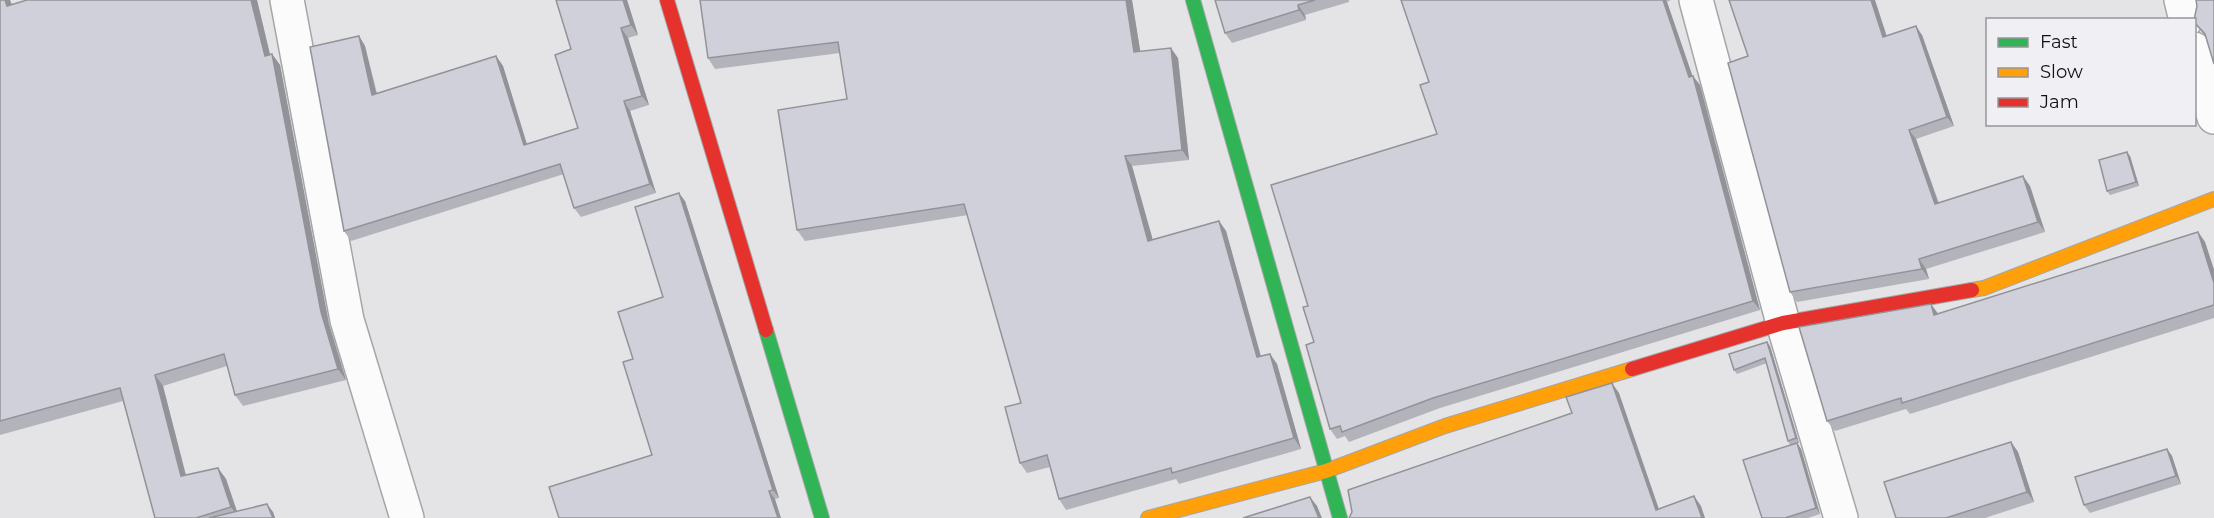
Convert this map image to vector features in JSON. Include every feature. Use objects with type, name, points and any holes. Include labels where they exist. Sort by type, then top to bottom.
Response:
[{"type":"street","points":[[287,0],[347,320],[407,518]]},
{"type":"street","points":[[667,0],[822,518]]},
{"type":"street","points":[[1193,0],[1341,518]]},
{"type":"street","points":[[1696,0],[1783,323],[1841,518]]},
{"type":"street","points":[[2181,0],[2186,18]]},
{"type":"street","points":[[2196,56],[2214,117]]},
{"type":"street","points":[[1148,518],[1326,471],[1445,426],[1783,323],[1984,288],[2214,199]]},
{"type":"building","points":[[0,0],[5,0],[7,6],[27,0],[251,0],[265,56],[272,54],[321,312],[338,369],[235,395],[224,354],[155,375],[181,476],[218,468],[231,507],[196,518],[155,518],[120,388],[0,421]]},
{"type":"building","points":[[556,0],[623,0],[631,25],[621,28],[642,96],[624,101],[650,184],[574,208],[560,164],[344,231],[310,47],[359,36],[372,95],[496,56],[524,145],[578,128],[555,55],[571,49]]},
{"type":"building","points":[[700,0],[1126,0],[1134,52],[1171,48],[1182,150],[1125,156],[1148,241],[1219,221],[1257,357],[1270,354],[1294,438],[1172,473],[1171,468],[1059,499],[1047,455],[1020,463],[1005,407],[1021,403],[964,204],[797,230],[778,110],[847,99],[838,42],[708,58]]},
{"type":"building","points":[[1215,0],[1315,0],[1298,5],[1299,10],[1225,33]]},
{"type":"building","points":[[1401,0],[1663,0],[1689,77],[1693,76],[1753,301],[1433,398],[1342,432],[1340,426],[1330,429],[1306,345],[1314,342],[1303,307],[1308,306],[1271,185],[1437,134],[1420,85],[1429,82]]},
{"type":"building","points":[[1729,0],[1871,0],[1883,37],[1916,26],[1947,117],[1909,130],[1935,204],[2023,176],[2038,222],[1919,259],[1922,269],[1790,292],[1728,63],[1748,56]]},
{"type":"building","points":[[2196,0],[2214,0],[2214,64],[2205,34],[2196,24]]},
{"type":"building","points":[[2127,152],[2136,182],[2107,191],[2099,160]]},
{"type":"building","points":[[679,193],[773,490],[769,491],[778,518],[559,518],[549,487],[652,455],[623,362],[633,359],[618,312],[663,297],[635,207]]},
{"type":"building","points":[[2198,232],[2214,283],[2214,305],[1902,403],[1901,398],[1827,421],[1799,327],[1931,304],[1934,315]]},
{"type":"building","points":[[1767,342],[1796,438],[1788,441],[1765,358],[1734,370],[1729,354]]},
{"type":"building","points":[[1612,383],[1656,510],[1694,496],[1702,518],[1349,518],[1352,512],[1348,490],[1572,413],[1566,397]]},
{"type":"building","points":[[2011,442],[2027,492],[1946,518],[1896,518],[1884,482]]},
{"type":"building","points":[[1797,443],[1816,508],[1785,518],[1762,518],[1743,460]]},
{"type":"building","points":[[2167,449],[2176,476],[2084,505],[2075,477]]},
{"type":"building","points":[[1310,497],[1319,518],[1243,518]]},
{"type":"building","points":[[267,504],[273,518],[209,518]]},
{"type":"traffic: fast","points":[[1193,0],[1340,518]]},
{"type":"traffic: fast","points":[[766,330],[822,518]]},
{"type":"traffic: slow","points":[[1972,290],[1984,288],[2214,199]]},
{"type":"traffic: slow","points":[[1148,518],[1326,471],[1445,426],[1632,369]]},
{"type":"traffic: jam","points":[[667,0],[766,330]]},
{"type":"traffic: jam","points":[[1632,369],[1783,323],[1972,290]]}]
